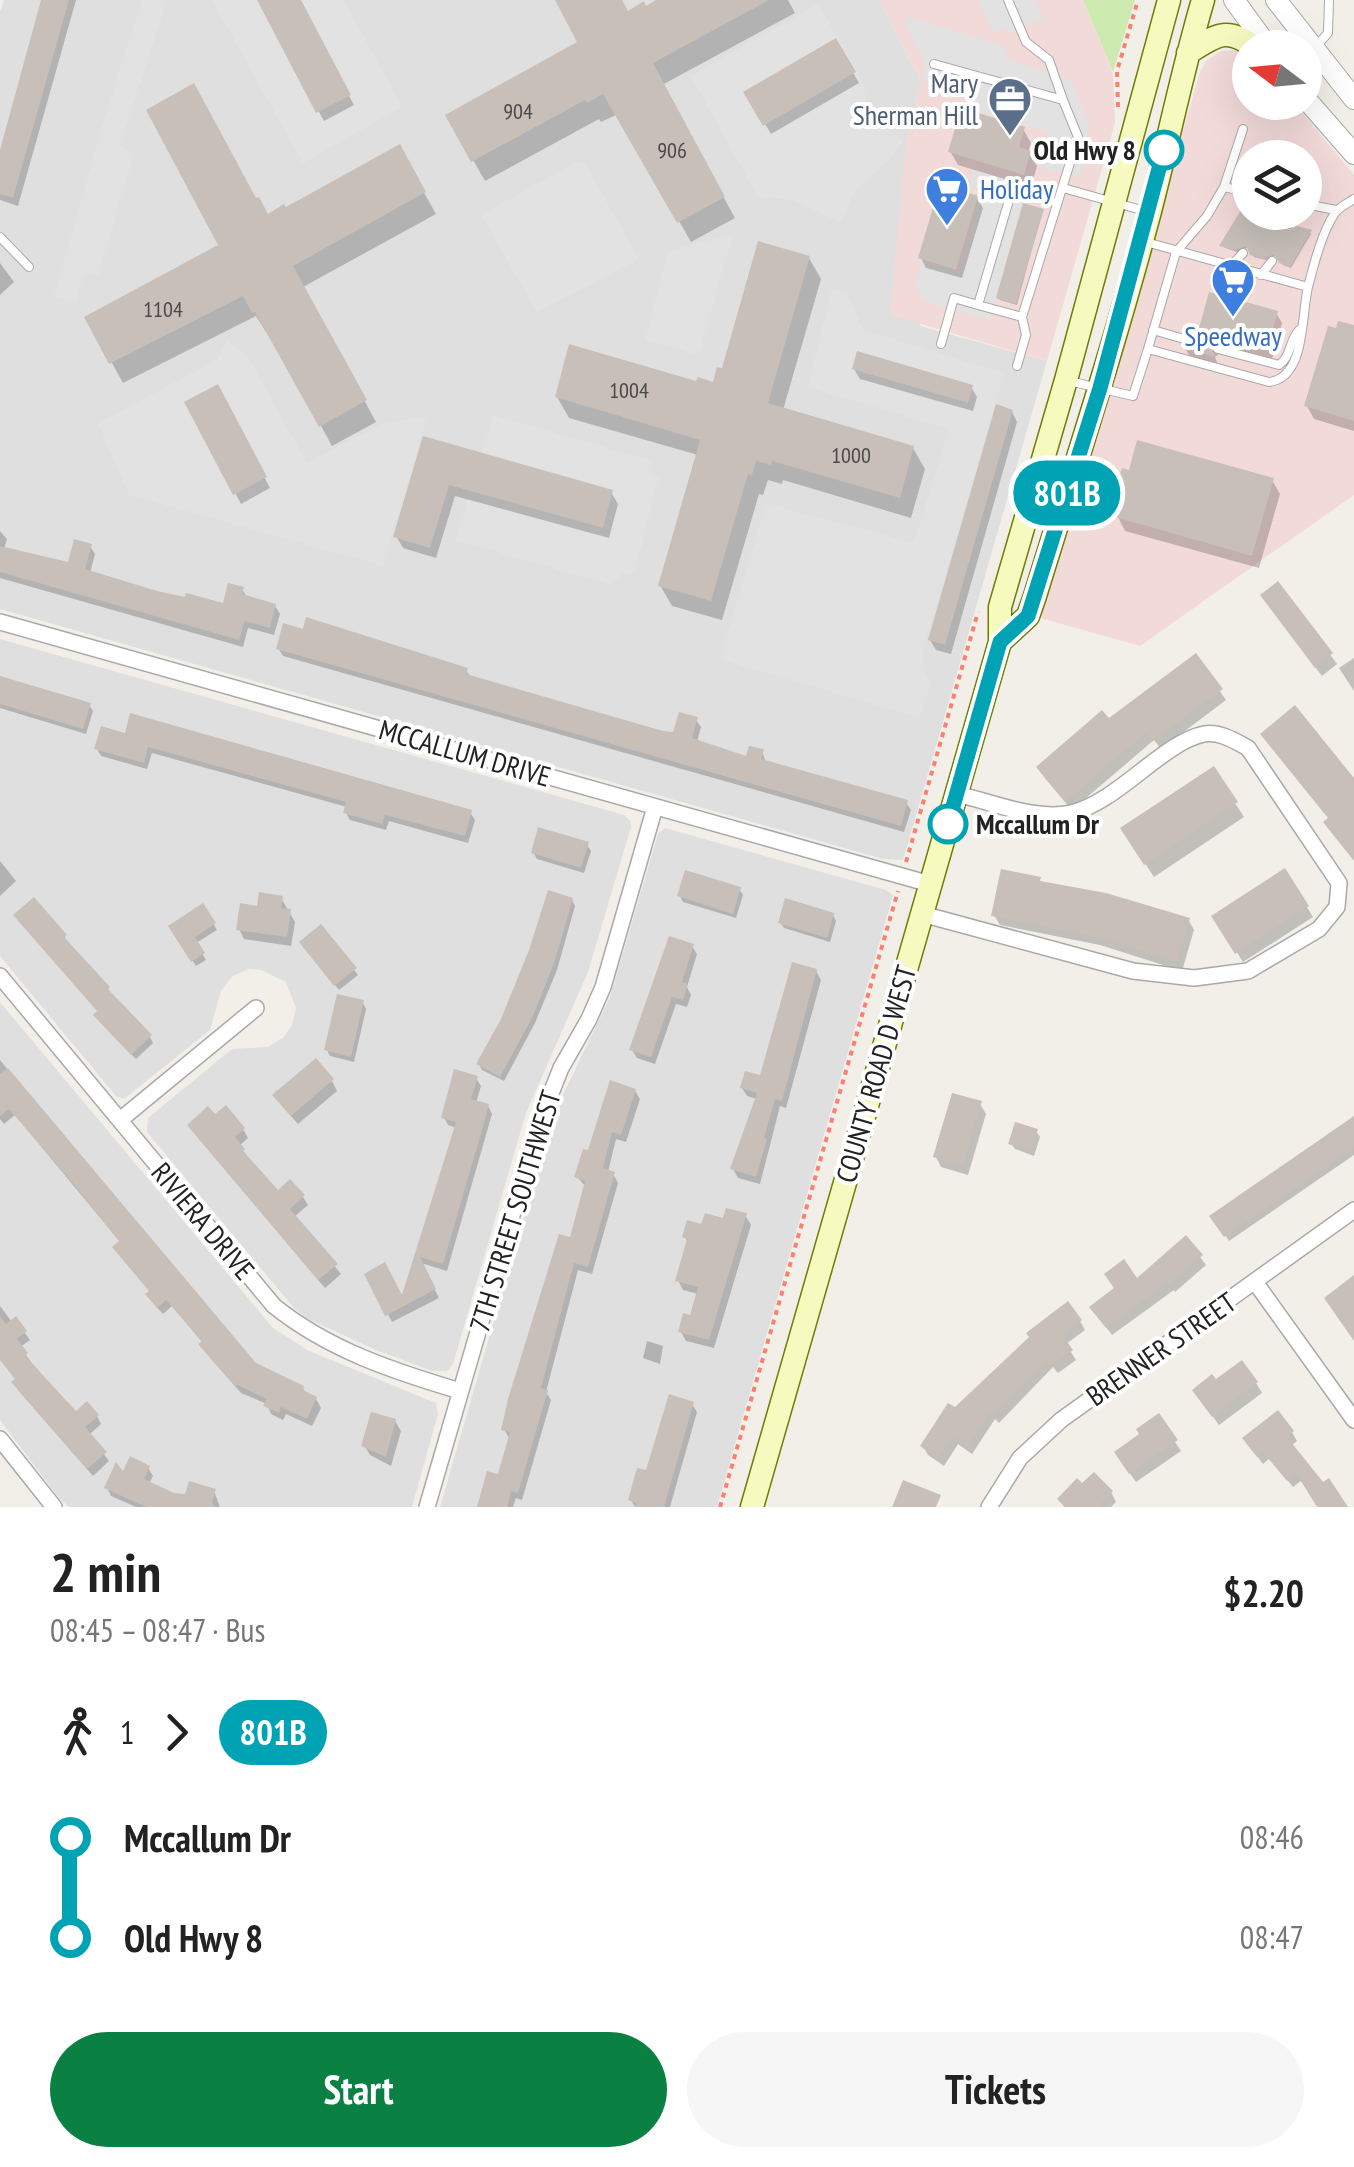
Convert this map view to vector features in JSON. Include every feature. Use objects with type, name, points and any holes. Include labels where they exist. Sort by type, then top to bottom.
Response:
[{"type":"main road","name":"COUNTY ROAD D WEST","points":[[752,1507],[1000,642],[1000,607],[1066,380],[1168,0]]},
{"type":"main road","name":"COUNTY ROAD D WEST","points":[[1000,642],[1028,616],[1100,388],[1150,212],[1202,0]]},
{"type":"main road","points":[[1188,53],[1225,34],[1232,34]]},
{"type":"street","points":[[1234,0],[1256,30]]},
{"type":"street","points":[[1276,0],[1295,30]]},
{"type":"street","points":[[1322,66],[1354,99]]},
{"type":"street","points":[[1322,117],[1354,154]]},
{"type":"street","name":"MCCALLUM DRIVE","points":[[0,622],[930,884]]},
{"type":"street","points":[[922,914],[1133,971],[1194,978],[1248,971],[1320,929],[1337,907],[1339,883],[1332,872],[1248,748],[1228,737],[1207,733],[1187,741],[1092,805],[1068,814],[1032,813],[957,794]]},
{"type":"street","name":"7TH STREET SOUTHWEST","points":[[428,1507],[538,1126],[561,1068],[602,987],[656,807]]},
{"type":"street","name":"RIVIERA DRIVE","points":[[0,976],[284,1314],[316,1338],[354,1356],[460,1391]]},
{"type":"street","points":[[120,1120],[256,1008]]},
{"type":"street","name":"BRENNER STREET","points":[[989,1507],[1020,1458],[1043,1434],[1354,1210]]},
{"type":"street","points":[[1255,1282],[1354,1420]]},
{"type":"street","points":[[0,1439],[54,1507]]},
{"type":"lane","points":[[1008,0],[1026,42],[1049,60],[1078,138],[1022,318],[1026,335],[1017,366]]},
{"type":"lane","points":[[1322,40],[1328,33],[1329,0]]},
{"type":"lane","points":[[934,64],[1063,100]]},
{"type":"lane","points":[[1066,380],[1133,396],[1176,252],[1207,216],[1224,187],[1243,129]]},
{"type":"lane","points":[[1224,187],[1232,189]]},
{"type":"lane","points":[[1063,188],[1150,212]]},
{"type":"lane","points":[[978,305],[1012,190],[1057,203]]},
{"type":"lane","points":[[1148,349],[1275,382],[1291,367],[1308,287],[1336,210],[1354,199]]},
{"type":"lane","points":[[1322,207],[1336,210]]},
{"type":"lane","points":[[0,237],[29,267]]},
{"type":"lane","points":[[1142,241],[1308,287]]},
{"type":"lane","points":[[1231,266],[1242,253]]},
{"type":"lane","points":[[1261,275],[1272,262]]},
{"type":"lane","points":[[941,344],[954,298],[1022,318]]},
{"type":"lane","points":[[1218,349],[1279,365],[1286,360],[1293,337],[1302,327]]},
{"type":"lane","points":[[1153,330],[1184,338]]},
{"type":"path","points":[[720,1507],[895,900]]},
{"type":"shaded area","points":[[4,0],[879,0],[921,82],[906,141],[920,326],[1047,361],[903,860],[883,859],[0,609],[0,12]]},
{"type":"shaded area","points":[[142,0],[167,0],[120,146],[134,153],[99,275],[85,273],[76,303],[54,297]]},
{"type":"shaded area","points":[[212,0],[344,0],[402,107],[303,163]]},
{"type":"shaded area","points":[[879,0],[1083,0],[1113,73],[1115,123],[1047,361],[890,315],[906,141],[921,82]]},
{"type":"shaded area","points":[[979,0],[1036,0],[1044,19],[1010,32],[1007,27],[993,33]]},
{"type":"shaded area","points":[[818,4],[864,83],[868,108],[903,141],[854,193],[840,222],[793,200],[758,197],[691,76]]},
{"type":"shaded area","points":[[907,17],[1006,46],[1005,58],[1071,80],[1089,124],[1080,177],[1040,167],[1049,132],[968,108],[970,92],[922,80],[925,62],[905,26]]},
{"type":"shaded area","points":[[1232,50],[1232,120],[1308,120],[1354,175],[1354,495],[1140,646],[1037,617],[1206,61],[1221,51]]},
{"type":"shaded area","points":[[578,161],[585,163],[639,259],[537,312],[481,215]]},
{"type":"shaded area","points":[[974,169],[1028,185],[989,320],[929,303],[919,295],[916,283],[922,262],[959,272],[982,191],[969,187]]},
{"type":"shaded area","points":[[733,234],[700,351],[694,354],[645,339],[668,251]]},
{"type":"shaded area","points":[[832,289],[847,293],[863,330],[1004,373],[922,655],[931,683],[919,718],[720,659],[766,503],[914,543],[949,429],[807,387]]},
{"type":"shaded area","points":[[227,341],[246,354],[307,463],[383,423],[427,417],[383,566],[129,495],[98,423],[217,360]]},
{"type":"shaded area","points":[[493,415],[652,461],[648,474],[659,478],[635,572],[621,574],[612,585],[455,540]]},
{"type":"shaded area","points":[[0,639],[624,815],[630,821],[588,972],[526,1113],[453,1364],[447,1371],[432,1371],[376,1350],[308,1319],[294,1308],[147,1132],[148,1118],[232,1049],[268,1047],[284,1037],[296,1008],[286,982],[261,970],[249,969],[233,976],[221,991],[210,1030],[124,1099],[116,1096],[0,956]]},
{"type":"shaded area","points":[[665,828],[893,895],[717,1507],[440,1507],[548,1134],[610,997],[658,834]]},
{"type":"shaded area","points":[[0,1002],[273,1328],[309,1351],[436,1403],[438,1414],[412,1507],[69,1507],[58,1497],[0,1420]]},
{"type":"green space","points":[[1083,0],[1135,0],[1113,72]]},
{"type":"building","points":[[41,0],[69,0],[13,198],[0,194],[0,150]]},
{"type":"building","points":[[257,0],[301,0],[351,95],[316,113]]},
{"type":"building","points":[[555,0],[622,0],[628,11],[644,1],[646,6],[656,0],[769,0],[653,63],[725,197],[677,223],[603,94],[471,162],[445,115],[577,42]]},
{"type":"building","points":[[836,38],[856,72],[763,126],[743,92]]},
{"type":"building","points":[[194,83],[268,214],[400,144],[426,192],[293,266],[367,400],[319,427],[243,296],[109,364],[84,317],[218,245],[146,110]]},
{"type":"building","points":[[961,108],[1025,127],[1019,147],[1031,151],[1024,175],[948,152]]},
{"type":"building","points":[[940,184],[978,196],[956,270],[918,258]]},
{"type":"building","points":[[1023,203],[1044,209],[1016,304],[996,298]]},
{"type":"building","points":[[1232,225],[1232,230],[1312,230],[1290,267],[1279,263],[1274,254],[1264,259],[1250,255],[1246,246],[1235,250],[1219,246]]},
{"type":"building","points":[[758,241],[810,256],[768,403],[914,446],[900,498],[772,461],[771,465],[756,461],[752,475],[748,474],[711,601],[658,586],[700,440],[555,397],[569,344],[696,381],[698,377],[713,382],[717,367],[722,368]]},
{"type":"building","points":[[1209,292],[1278,311],[1267,351],[1221,338],[1211,346],[1215,357],[1181,348],[1191,340],[1186,332],[1188,325],[1199,328]]},
{"type":"building","points":[[1338,321],[1354,325],[1354,421],[1304,406],[1328,326],[1336,328]]},
{"type":"building","points":[[857,351],[973,385],[968,403],[852,369]]},
{"type":"building","points":[[218,384],[267,477],[233,495],[184,402]]},
{"type":"building","points":[[996,404],[1013,410],[945,645],[928,640]]},
{"type":"building","points":[[423,436],[613,490],[603,528],[449,485],[430,548],[393,537]]},
{"type":"building","points":[[1137,440],[1274,478],[1252,556],[1115,517],[1123,486],[1117,485],[1122,468],[1129,470]]},
{"type":"building","points":[[74,539],[92,544],[85,569],[157,591],[185,597],[186,593],[223,603],[228,583],[244,587],[242,594],[276,604],[270,628],[245,621],[239,640],[0,572],[0,546],[68,562]]},
{"type":"building","points":[[1278,581],[1333,653],[1315,668],[1260,595]]},
{"type":"building","points":[[306,617],[468,668],[466,674],[663,731],[673,732],[679,712],[698,717],[692,738],[746,756],[749,746],[764,749],[761,759],[908,800],[901,826],[276,649],[283,623],[303,629]]},
{"type":"building","points":[[1196,653],[1223,689],[1153,741],[1147,732],[1065,802],[1036,767],[1102,710],[1109,718]]},
{"type":"building","points":[[0,676],[91,703],[83,729],[0,704]]},
{"type":"building","points":[[1295,705],[1354,778],[1354,861],[1323,822],[1328,818],[1260,734]]},
{"type":"building","points":[[130,713],[472,810],[465,836],[385,815],[382,824],[343,813],[346,802],[148,747],[144,763],[94,749],[101,726],[125,733]]},
{"type":"building","points":[[1214,766],[1238,802],[1144,865],[1120,828]]},
{"type":"building","points":[[538,827],[589,842],[581,868],[531,853]]},
{"type":"building","points":[[1285,868],[1309,906],[1235,954],[1211,916]]},
{"type":"building","points":[[1001,869],[1041,877],[1040,881],[1106,893],[1190,918],[1177,962],[1092,936],[991,916]]},
{"type":"building","points":[[685,870],[741,887],[733,914],[677,896]]},
{"type":"building","points":[[548,890],[573,898],[533,1016],[500,1077],[476,1064],[501,1019]]},
{"type":"building","points":[[259,892],[283,896],[281,908],[291,909],[287,937],[236,930],[240,903],[257,906]]},
{"type":"building","points":[[34,897],[108,989],[152,1035],[131,1055],[93,1015],[97,1011],[13,915]]},
{"type":"building","points":[[785,898],[834,913],[827,938],[778,923]]},
{"type":"building","points":[[203,903],[216,923],[195,937],[205,953],[191,962],[168,926]]},
{"type":"building","points":[[321,924],[357,968],[334,986],[299,942]]},
{"type":"building","points":[[669,936],[694,944],[682,982],[688,984],[683,1000],[672,997],[651,1057],[629,1050]]},
{"type":"building","points":[[792,962],[817,969],[782,1101],[775,1099],[756,1177],[730,1169],[757,1093],[740,1088],[745,1071],[760,1075]]},
{"type":"building","points":[[337,994],[364,1000],[351,1057],[324,1050]]},
{"type":"building","points":[[316,1058],[334,1079],[291,1116],[272,1095]]},
{"type":"building","points":[[8,1068],[256,1363],[304,1386],[303,1390],[317,1397],[307,1419],[281,1407],[279,1413],[263,1406],[267,1399],[235,1386],[166,1300],[157,1308],[145,1294],[149,1291],[112,1247],[119,1241],[70,1180],[9,1109],[0,1116],[0,1074]]},
{"type":"building","points":[[454,1069],[478,1076],[471,1099],[489,1104],[484,1123],[443,1264],[420,1257],[436,1289],[385,1316],[364,1274],[385,1262],[402,1295],[456,1122],[441,1118]]},
{"type":"building","points":[[610,1080],[636,1089],[621,1135],[612,1132],[603,1168],[615,1172],[588,1267],[574,1263],[541,1388],[548,1390],[518,1493],[511,1491],[507,1507],[477,1507],[487,1471],[498,1474],[510,1432],[501,1430],[508,1399],[559,1234],[570,1237],[585,1181],[574,1177],[583,1149],[588,1150]]},
{"type":"building","points":[[952,1093],[982,1101],[963,1166],[933,1157]]},
{"type":"building","points":[[226,1105],[245,1128],[235,1137],[243,1151],[278,1190],[290,1179],[305,1195],[290,1209],[338,1264],[318,1280],[187,1125],[208,1106],[215,1114]]},
{"type":"building","points":[[1354,1116],[1354,1148],[1224,1237],[1209,1216]]},
{"type":"building","points":[[1015,1122],[1038,1129],[1031,1151],[1008,1144]]},
{"type":"building","points":[[726,1208],[747,1213],[709,1340],[678,1332],[683,1313],[690,1315],[698,1287],[675,1281],[687,1239],[682,1237],[687,1220],[701,1224],[705,1213],[723,1218]]},
{"type":"building","points":[[1186,1235],[1203,1255],[1169,1285],[1106,1328],[1089,1307],[1114,1288],[1104,1274],[1124,1259],[1137,1278]]},
{"type":"building","points":[[1354,1275],[1354,1341],[1324,1298]]},
{"type":"building","points":[[1068,1301],[1082,1320],[1062,1335],[1073,1350],[1051,1366],[1047,1361],[993,1416],[990,1413],[967,1447],[952,1437],[938,1459],[920,1446],[948,1403],[955,1407],[1029,1337],[1026,1333]]},
{"type":"building","points":[[16,1316],[27,1331],[17,1339],[28,1353],[25,1356],[76,1411],[87,1401],[99,1415],[85,1427],[107,1452],[87,1469],[11,1382],[15,1379],[0,1360],[0,1317],[6,1324]]},
{"type":"building","points":[[1242,1360],[1258,1382],[1212,1417],[1192,1390],[1212,1374],[1216,1379]]},
{"type":"building","points":[[669,1394],[694,1402],[664,1507],[635,1507],[636,1503],[628,1500],[637,1468],[646,1470]]},
{"type":"building","points":[[1278,1410],[1294,1431],[1287,1437],[1323,1482],[1329,1478],[1348,1507],[1317,1507],[1296,1473],[1287,1481],[1263,1452],[1257,1457],[1242,1438]]},
{"type":"building","points":[[371,1412],[396,1419],[386,1457],[361,1446]]},
{"type":"building","points":[[1159,1413],[1178,1440],[1129,1474],[1114,1452]]},
{"type":"building","points":[[130,1456],[150,1466],[144,1479],[174,1493],[185,1494],[189,1481],[216,1489],[212,1502],[215,1507],[146,1507],[104,1488],[116,1462],[123,1471]]},
{"type":"building","points":[[1094,1472],[1113,1491],[1097,1507],[1065,1507],[1057,1499],[1077,1478],[1082,1483]]},
{"type":"building","points":[[903,1480],[941,1495],[936,1507],[892,1507]]},
{"type":"bus line","name":"801B","points":[[948,824],[1000,642],[1028,616],[1100,388],[1164,150]]},
{"type":"place","name":"Mary Sherman Hill","points":[[1010,137]]},
{"type":"place","name":"Old Hwy 8","points":[[1164,150]]},
{"type":"place","name":"Holiday","points":[[947,227]]},
{"type":"place","name":"Speedway","points":[[1233,318]]},
{"type":"place","name":"Mccallum Dr","points":[[948,824]]}]
